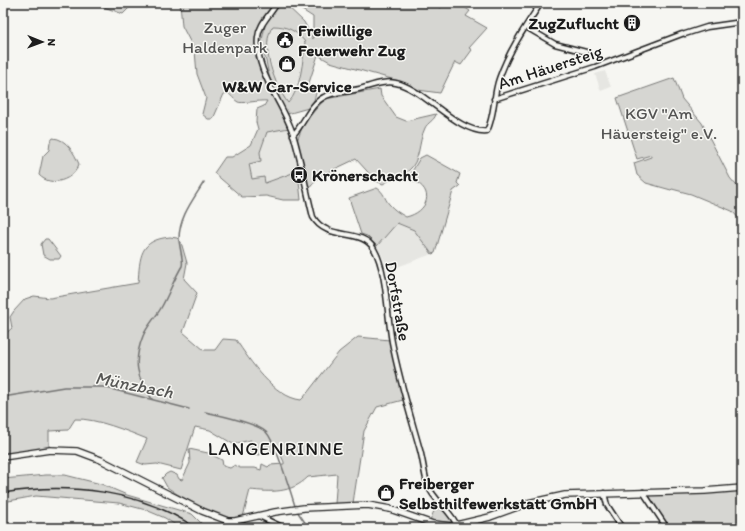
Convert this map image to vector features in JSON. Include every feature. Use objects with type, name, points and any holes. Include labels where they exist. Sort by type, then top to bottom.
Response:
[{"type":"street","name":"Dorfstraße","points":[[277,3],[265,20],[258,37],[259,54],[272,91],[287,119],[293,135],[314,220],[328,231],[360,238],[368,242],[378,257],[399,378],[421,452],[427,483],[432,492],[454,519],[457,527]]},
{"type":"street","points":[[293,135],[313,107],[324,97],[384,83],[396,83],[407,87],[466,126],[479,131],[487,131],[490,125],[499,80],[506,63],[541,3]]},
{"type":"street","name":"Am Häuersteig","points":[[494,99],[595,67],[684,34],[707,27],[742,22]]},
{"type":"street","points":[[526,27],[555,44],[586,52]]},
{"type":"street","points":[[3,457],[50,450],[76,451],[105,462],[216,518],[235,521],[304,508],[368,505],[390,509],[433,524],[457,527],[528,503],[565,495],[705,491],[742,488]]},
{"type":"street","points":[[643,492],[667,528]]},
{"type":"street","points":[[604,493],[607,505],[622,528]]},
{"type":"street","points":[[259,516],[284,528]]},
{"type":"shaded area","points":[[274,26],[293,30],[305,41],[300,74],[294,93],[287,103],[275,83],[270,59],[267,39]]},
{"type":"shaded area","points":[[605,71],[611,87],[601,91],[595,74]]},
{"type":"shaded area","points":[[289,128],[298,171],[265,183],[264,177],[252,179],[249,164],[261,161],[260,152],[267,132]]},
{"type":"shaded area","points":[[397,223],[414,230],[432,254],[389,270],[377,246]]},
{"type":"green space","points":[[93,3],[132,3],[123,14]]},
{"type":"green space","name":"Zuger Haldenpark","points":[[180,3],[275,3],[259,32],[257,45],[258,56],[273,96],[289,128],[267,132],[260,152],[261,161],[249,164],[252,179],[264,177],[265,183],[298,171],[301,200],[283,200],[266,196],[242,197],[214,173],[225,157],[232,157],[251,145],[258,129],[256,122],[257,109],[264,106],[267,101],[238,102],[228,93],[224,94],[213,119],[208,119],[202,114],[206,98],[197,74],[195,51],[182,26]]},
{"type":"green space","points":[[279,3],[284,3],[304,22],[313,39],[313,17],[291,3],[433,3],[441,8],[444,3],[458,3],[470,11],[466,16],[487,28],[469,48],[472,50],[461,65],[455,62],[440,93],[418,90],[392,79],[330,62],[318,55],[308,86],[317,90],[312,107],[287,114],[272,90],[261,45],[266,21]],"holes":[[[273,26],[291,30],[299,35],[305,42],[299,82],[288,103],[278,86],[270,65],[268,54],[269,34]]]},
{"type":"green space","name":"KGV \"Am Häuersteig\" e.V.","points":[[674,78],[682,99],[702,123],[730,178],[742,192],[742,222],[732,211],[691,194],[646,183],[637,175],[634,163],[651,157],[651,155],[637,159],[617,98]]},
{"type":"green space","points":[[380,89],[381,96],[396,117],[406,121],[436,114],[425,128],[417,157],[412,167],[405,173],[383,184],[376,181],[356,159],[318,177],[309,189],[297,141],[308,118],[325,99]]},
{"type":"green space","points":[[53,138],[62,141],[69,147],[79,164],[76,170],[67,178],[50,181],[39,175],[43,156],[49,150],[50,142]]},
{"type":"green space","points":[[426,155],[460,174],[457,183],[460,186],[453,191],[435,253],[432,254],[414,230],[397,223],[377,246],[367,236],[361,234],[349,198],[377,188],[383,193],[393,208],[406,217],[420,211],[424,206],[426,195],[420,184],[412,180],[410,175],[420,158]]},
{"type":"green space","points":[[170,237],[177,238],[181,242],[187,263],[184,279],[197,293],[183,332],[204,350],[215,350],[223,339],[236,340],[248,358],[264,377],[281,392],[291,397],[301,400],[339,352],[358,337],[390,340],[403,400],[377,407],[364,431],[353,503],[335,504],[337,474],[308,477],[295,486],[280,491],[250,490],[243,517],[233,519],[219,516],[177,494],[167,487],[162,478],[170,472],[177,475],[179,479],[182,480],[190,463],[189,449],[208,453],[222,460],[223,466],[230,468],[235,465],[240,468],[255,468],[261,470],[262,464],[268,467],[270,465],[284,464],[284,462],[278,449],[271,452],[261,452],[260,455],[252,454],[250,449],[251,440],[233,444],[210,430],[195,427],[181,470],[157,464],[145,465],[137,462],[147,439],[111,426],[83,419],[75,419],[68,430],[49,431],[49,448],[3,454],[3,336],[12,328],[10,317],[14,311],[25,299],[34,296],[50,298],[138,283],[139,265],[143,251],[152,242]]},
{"type":"green space","points":[[45,239],[48,239],[61,256],[59,259],[50,259],[43,255],[41,244]]},
{"type":"green space","points":[[46,475],[65,475],[101,484],[127,495],[192,514],[206,528],[180,528],[165,518],[146,510],[119,503],[36,496],[3,502],[3,479]]},
{"type":"green space","points":[[742,491],[742,528],[670,528],[647,494]]},
{"type":"green space","points":[[438,502],[452,520],[452,523],[430,520]]},
{"type":"waterway","points":[[152,399],[142,384],[139,376],[137,361],[138,353],[145,332],[161,308],[182,266],[179,239],[181,223],[187,209],[204,182]]},
{"type":"waterway","name":"Münzbach","points":[[3,397],[64,387],[103,387],[189,409]]},
{"type":"waterway","name":"Münzbach","points":[[205,412],[228,417],[266,432],[270,437],[278,456],[295,506]]},
{"type":"waterway","name":"Münzbach","points":[[297,511],[306,524],[316,528]]},
{"type":"railway","points":[[3,493],[53,488],[103,492],[127,497],[151,505],[174,515],[196,528]]},
{"type":"place","name":"ZugZuflucht","points":[[632,23]]},
{"type":"place","name":"Freiwillige Feuerwehr Zug","points":[[285,40]]},
{"type":"place","name":"W&W Car-Service","points":[[287,64]]},
{"type":"place","name":"Krönerschacht","points":[[299,175]]},
{"type":"place","name":"Freiberger Selbsthilfewerkstatt GmbH","points":[[386,493]]},
{"type":"district","name":"LANGENRINNE","points":[[276,448]]}]
